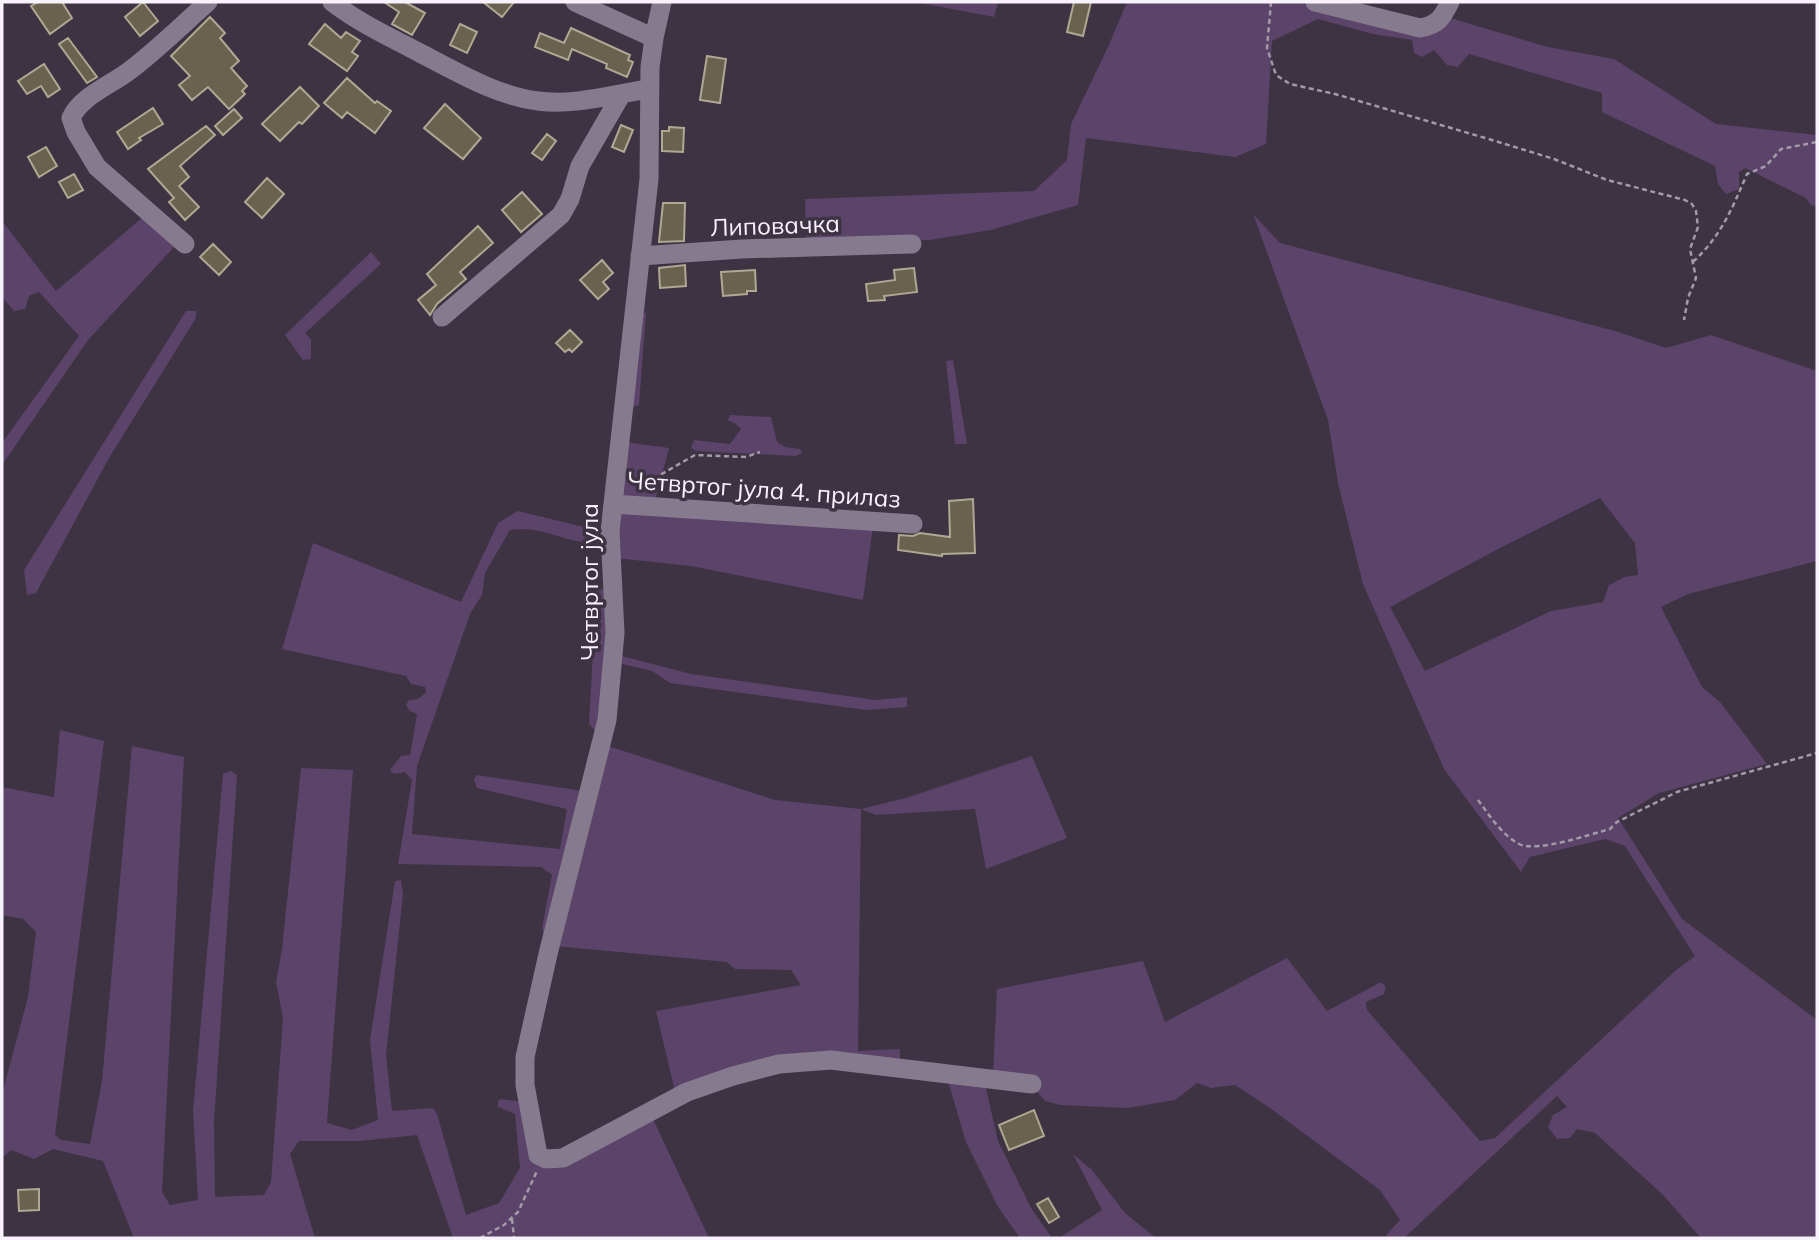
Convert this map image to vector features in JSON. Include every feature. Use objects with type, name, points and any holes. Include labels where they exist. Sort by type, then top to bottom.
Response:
[{"type":"street","points":[[185,244],[97,167],[76,132],[71,118],[85,101],[139,63],[208,2]]},
{"type":"street","points":[[332,2],[377,30],[442,64],[515,96],[562,102],[649,89]]},
{"type":"street","points":[[575,2],[654,38]]},
{"type":"street","name":"Четвртог јула","points":[[538,1155],[525,1085],[525,1057],[607,720],[615,633],[610,531],[612,504],[649,179],[649,89],[654,38],[662,2]]},
{"type":"street","points":[[1315,2],[1420,28],[1433,26],[1441,19],[1450,2]]},
{"type":"street","points":[[442,317],[561,215],[570,200],[580,166],[621,95]]},
{"type":"street","name":"Липовачка","points":[[640,256],[742,249],[912,244]]},
{"type":"street","name":"Четвртог јула 4. прилаз","points":[[612,504],[913,524]]},
{"type":"street","points":[[538,1155],[553,1160],[563,1158],[687,1092],[779,1064],[831,1060],[1032,1084]]},
{"type":"path","points":[[1271,2],[1267,48],[1276,75],[1290,84],[1335,94],[1479,136],[1554,159],[1607,180],[1692,204],[1696,211],[1698,228],[1690,250],[1696,278],[1688,298],[1684,320]]},
{"type":"path","points":[[1693,262],[1712,245],[1747,174],[1766,166],[1781,149],[1817,142]]},
{"type":"path","points":[[612,504],[695,455],[746,457],[760,452]]},
{"type":"path","points":[[1478,800],[1499,827],[1521,845],[1535,847],[1610,829],[1617,822],[1677,792],[1817,753]]},
{"type":"path","points":[[480,1238],[512,1219],[518,1212],[536,1177],[538,1155]]},
{"type":"path","points":[[512,1219],[514,1238]]},
{"type":"shaded area","points":[[915,2],[998,2],[994,17]]},
{"type":"shaded area","points":[[1127,2],[1295,2],[1376,20],[1450,18],[1548,47],[1614,59],[1716,124],[1817,135],[1817,207],[1811,205],[1806,198],[1745,168],[1739,172],[1739,189],[1726,194],[1718,184],[1715,166],[1602,112],[1602,93],[1469,54],[1458,67],[1447,65],[1434,50],[1422,57],[1414,53],[1412,40],[1373,34],[1318,19],[1272,41],[1266,144],[1235,157],[1086,138],[1078,205],[991,230],[930,240],[806,242],[805,199],[1034,191],[1067,160],[1071,124]]},
{"type":"shaded area","points":[[1253,214],[1280,243],[1615,331],[1666,348],[1711,335],[1817,371],[1817,561],[1688,594],[1661,607],[1702,687],[1720,702],[1767,764],[1659,793],[1618,818],[1682,919],[1817,1020],[1817,1238],[1701,1238],[1662,1194],[1595,1133],[1577,1129],[1570,1138],[1557,1139],[1548,1127],[1553,1115],[1567,1107],[1557,1096],[1404,1238],[1386,1238],[1400,1220],[1380,1190],[1235,1085],[1211,1088],[1197,1083],[1175,1100],[1128,1108],[1060,1105],[1045,1101],[1035,1090],[993,1074],[997,989],[1143,961],[1165,1022],[1287,958],[1327,1011],[1381,982],[1386,987],[1384,994],[1366,1002],[1367,1010],[1480,1141],[1495,1138],[1675,971],[1695,956],[1625,846],[1605,839],[1530,857],[1521,872],[1444,769],[1363,584],[1338,483],[1328,420]],"holes":[[[1600,498],[1635,543],[1638,575],[1625,577],[1609,585],[1603,602],[1551,611],[1425,671],[1390,607]]]},
{"type":"shaded area","points":[[143,217],[174,247],[88,340],[2,465],[2,443],[79,336],[39,292],[29,296],[25,309],[14,311],[2,297],[2,221],[56,291]]},
{"type":"shaded area","points":[[371,252],[381,264],[305,333],[311,339],[311,359],[303,360],[285,335]]},
{"type":"shaded area","points":[[186,311],[196,311],[196,318],[109,458],[36,593],[27,595],[24,570]]},
{"type":"shaded area","points":[[637,313],[646,313],[639,405],[629,408]]},
{"type":"shaded area","points":[[953,360],[967,444],[955,444],[946,361]]},
{"type":"shaded area","points":[[730,415],[771,417],[777,442],[785,447],[800,449],[802,453],[796,456],[696,451],[691,448],[694,440],[730,444],[741,429],[728,420]]},
{"type":"shaded area","points":[[624,442],[669,448],[655,501],[617,500]]},
{"type":"shaded area","points":[[518,511],[604,532],[604,543],[580,542],[534,530],[510,530],[485,573],[482,595],[470,614],[417,766],[412,834],[560,849],[567,809],[477,788],[474,780],[476,775],[584,791],[545,937],[542,928],[552,875],[541,867],[398,864],[412,780],[405,772],[394,774],[390,770],[401,756],[410,755],[417,714],[410,711],[406,705],[409,700],[418,699],[426,692],[425,687],[411,684],[406,676],[282,649],[313,543],[461,602],[498,523]]},
{"type":"shaded area","points":[[616,511],[873,526],[863,600],[691,566],[615,558]]},
{"type":"shaded area","points":[[598,589],[608,590],[610,627],[598,734],[589,724]]},
{"type":"shaded area","points":[[618,655],[691,674],[876,700],[907,697],[907,707],[866,710],[670,683],[652,671],[618,663]]},
{"type":"shaded area","points":[[60,730],[104,741],[55,1135],[61,1140],[90,1144],[102,1081],[132,746],[184,757],[162,1192],[170,1205],[198,1200],[193,1111],[223,774],[231,771],[237,775],[214,1122],[215,1197],[264,1195],[271,1182],[283,1018],[276,982],[282,949],[301,768],[353,770],[327,1123],[352,1130],[378,1120],[370,1040],[395,881],[401,880],[403,894],[386,1055],[392,1111],[433,1108],[466,1215],[499,1203],[520,1168],[515,1114],[498,1107],[498,1101],[501,1099],[524,1102],[532,1159],[546,1169],[555,1167],[651,1115],[709,1238],[453,1238],[417,1135],[360,1141],[299,1141],[290,1154],[315,1238],[134,1238],[103,1161],[53,1149],[34,1159],[11,1150],[2,1158],[2,1094],[28,997],[36,932],[23,919],[2,915],[2,787],[54,797]]},
{"type":"shaded area","points":[[605,745],[775,800],[861,809],[858,1051],[900,1049],[900,1063],[833,1056],[675,1092],[656,1011],[801,985],[791,970],[735,969],[727,962],[554,946]]},
{"type":"shaded area","points":[[1032,756],[1067,838],[986,869],[975,809],[876,815],[861,809],[906,798]]},
{"type":"shaded area","points":[[947,1078],[985,1084],[998,1141],[1031,1208],[1052,1238],[1020,1238],[998,1207],[966,1142]]},
{"type":"shaded area","points":[[1073,1154],[1092,1170],[1125,1213],[1156,1238],[1059,1238],[1102,1210]]},
{"type":"building","points":[[38,2],[62,2],[72,18],[50,34],[31,6]]},
{"type":"building","points":[[143,2],[158,21],[140,36],[125,17]]},
{"type":"building","points":[[384,2],[405,2],[425,13],[412,35],[392,24],[399,12]]},
{"type":"building","points":[[483,2],[514,2],[502,17]]},
{"type":"building","points":[[1074,2],[1091,2],[1083,36],[1067,32]]},
{"type":"building","points":[[210,17],[225,33],[220,38],[239,61],[231,68],[247,86],[242,91],[245,94],[229,109],[208,87],[192,100],[179,85],[190,76],[171,56]]},
{"type":"building","points":[[325,24],[341,38],[346,32],[360,41],[352,52],[358,56],[347,71],[309,44]]},
{"type":"building","points":[[460,24],[477,32],[467,53],[450,45]]},
{"type":"building","points":[[571,28],[630,55],[628,60],[633,62],[627,77],[606,68],[607,64],[572,49],[568,60],[535,47],[540,33],[564,43]]},
{"type":"building","points":[[68,38],[97,77],[87,83],[59,44]]},
{"type":"building","points":[[707,56],[726,59],[720,103],[700,100]]},
{"type":"building","points":[[44,64],[60,89],[48,97],[41,86],[27,94],[18,81]]},
{"type":"building","points":[[347,78],[375,103],[377,101],[391,111],[375,133],[347,112],[342,118],[324,103]]},
{"type":"building","points":[[300,87],[319,106],[280,141],[262,124]]},
{"type":"building","points":[[445,104],[481,138],[463,159],[424,128]]},
{"type":"building","points":[[153,108],[163,124],[139,138],[141,140],[128,149],[117,132]]},
{"type":"building","points":[[234,109],[242,118],[223,135],[215,126]]},
{"type":"building","points":[[621,125],[633,130],[624,152],[612,147]]},
{"type":"building","points":[[206,126],[215,135],[180,166],[189,177],[179,186],[199,207],[185,220],[169,202],[174,198],[148,169]]},
{"type":"building","points":[[669,127],[684,128],[683,152],[662,151],[662,131],[669,131]]},
{"type":"building","points":[[547,134],[556,141],[542,160],[532,153]]},
{"type":"building","points":[[46,147],[57,166],[39,177],[28,157]]},
{"type":"building","points":[[74,174],[83,190],[68,198],[59,182]]},
{"type":"building","points":[[267,178],[284,194],[262,218],[245,202]]},
{"type":"building","points":[[522,192],[542,214],[521,232],[502,210]]},
{"type":"building","points":[[663,203],[685,203],[684,241],[659,242]]},
{"type":"building","points":[[478,226],[493,243],[460,272],[466,279],[437,304],[430,315],[418,300],[436,285],[427,274]]},
{"type":"building","points":[[213,244],[231,262],[219,275],[200,257]]},
{"type":"building","points":[[602,260],[613,273],[603,282],[609,289],[598,299],[580,280]]},
{"type":"building","points":[[685,265],[686,286],[660,288],[659,268]]},
{"type":"building","points":[[914,268],[917,292],[868,301],[866,284],[895,280],[894,270]]},
{"type":"building","points":[[755,270],[756,291],[723,296],[721,272]]},
{"type":"building","points":[[570,330],[582,342],[572,352],[569,349],[565,352],[556,343]]},
{"type":"building","points":[[973,499],[975,553],[942,556],[898,550],[899,535],[913,536],[920,533],[950,537],[949,501]]},
{"type":"building","points":[[1034,1110],[1044,1136],[1009,1150],[999,1125]]},
{"type":"building","points":[[39,1189],[39,1210],[19,1211],[18,1190]]},
{"type":"building","points":[[1048,1198],[1059,1217],[1049,1223],[1037,1204]]}]
